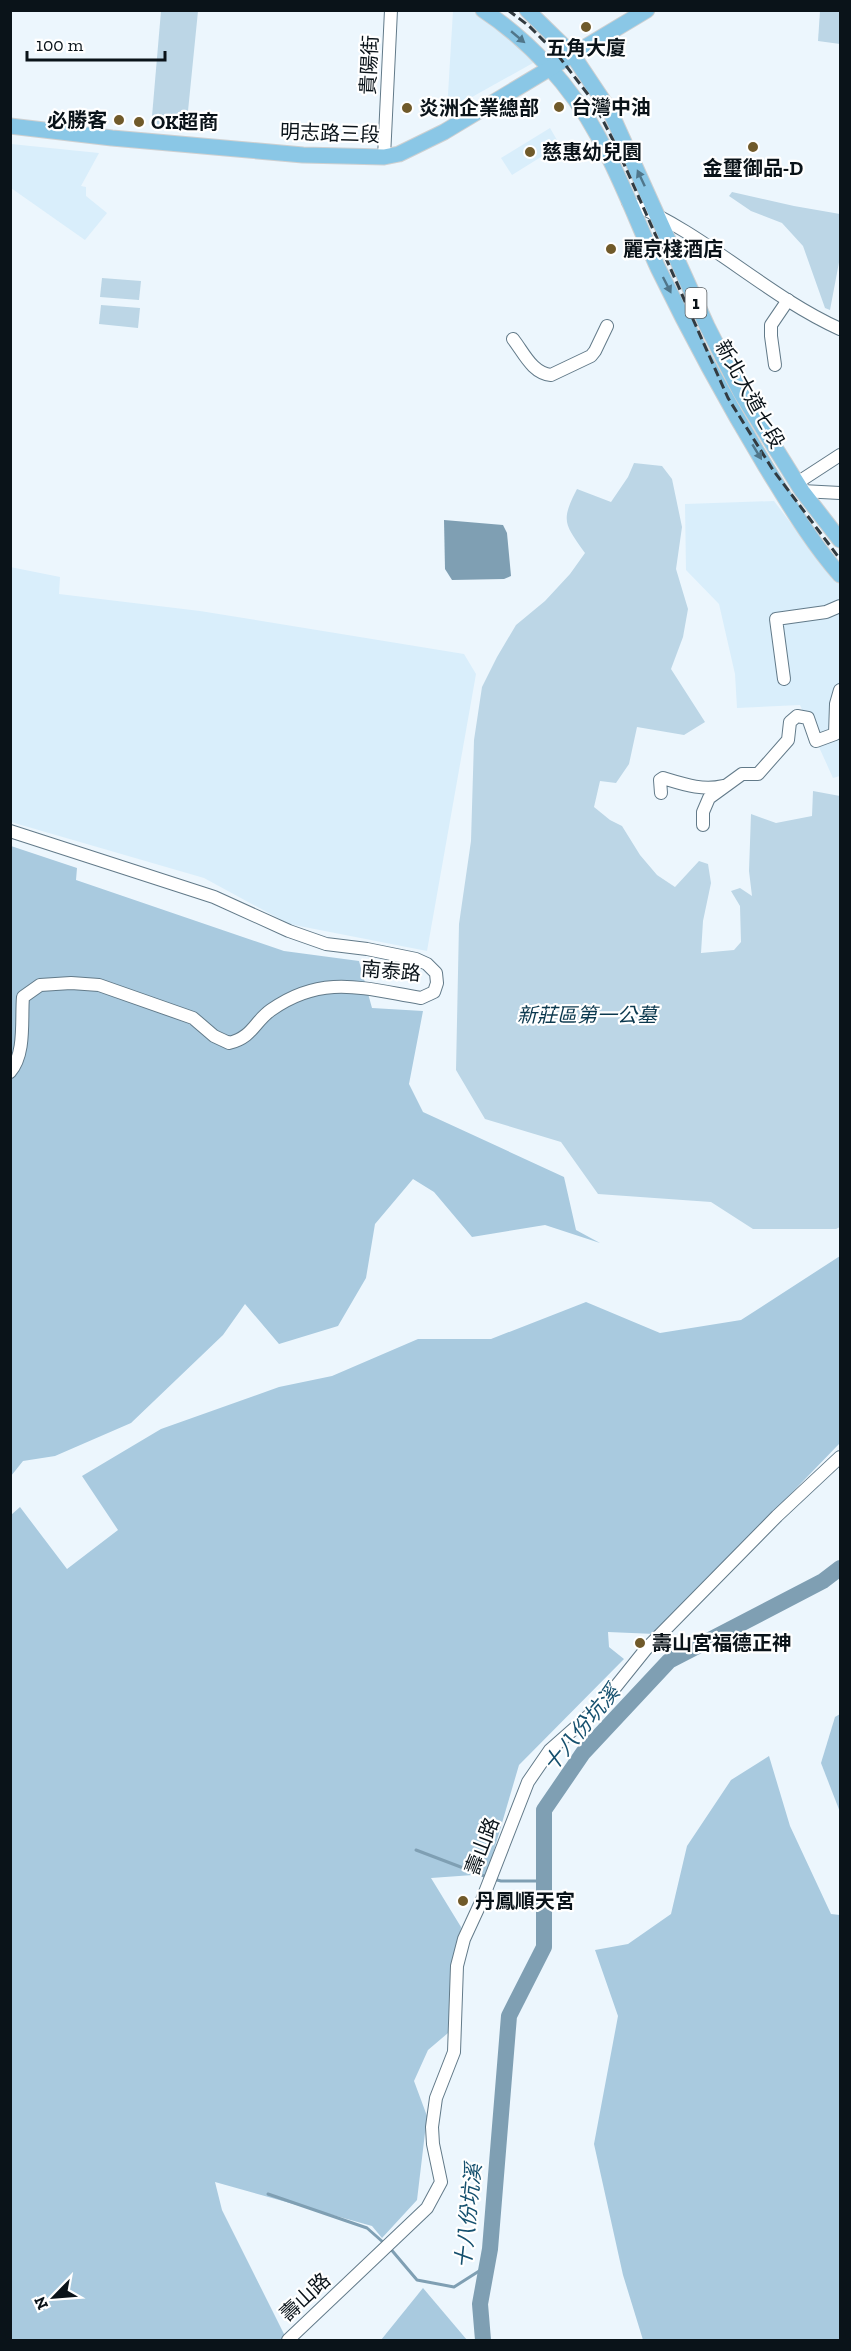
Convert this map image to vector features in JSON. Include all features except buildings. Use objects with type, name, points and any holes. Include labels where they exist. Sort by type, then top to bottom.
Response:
[{"type":"main road","name":"1","points":[[483,10],[551,68]]},
{"type":"main road","name":"1","points":[[527,10],[572,54]]},
{"type":"main road","name":"明志路三段","points":[[10,126],[267,152],[384,157],[399,154],[444,132],[647,10]]},
{"type":"main road","name":"新北大道七段","points":[[572,54],[610,111],[707,326],[741,393],[800,487],[840,540]]},
{"type":"main road","name":"新北大道七段","points":[[551,68],[598,136],[659,269],[727,402],[820,552],[840,575]]},
{"type":"street","name":"貴陽街","points":[[384,157],[391,10]]},
{"type":"street","points":[[628,202],[657,214],[788,300],[840,329]]},
{"type":"street","points":[[775,364],[771,325],[788,300]]},
{"type":"street","points":[[513,339],[534,367],[551,375],[591,356],[596,351],[607,326]]},
{"type":"street","points":[[800,487],[840,455]]},
{"type":"street","points":[[800,487],[840,493]]},
{"type":"street","points":[[784,678],[776,619],[826,612],[840,606]]},
{"type":"street","points":[[703,825],[703,812],[709,798],[742,774],[758,774],[788,740],[790,722],[797,716],[808,718],[816,741],[835,734],[836,704],[840,690]]},
{"type":"street","points":[[661,793],[660,780],[663,778],[710,789],[727,785]]},
{"type":"street","name":"南泰路","points":[[10,831],[214,897],[289,931],[326,944],[416,959],[428,964],[436,973],[437,983],[434,992],[421,998],[338,985],[317,988],[295,996],[269,1011],[254,1030],[242,1040],[230,1044],[214,1036],[193,1018],[99,985],[71,983],[40,985],[22,997],[20,1049],[15,1067],[10,1072]]},
{"type":"street","name":"壽山路","points":[[288,2340],[427,2208],[441,2182],[432,2127],[436,2098],[454,2052],[457,1966],[464,1939],[482,1900],[521,1798],[538,1765],[550,1750],[601,1705],[646,1649],[678,1616],[771,1522],[840,1457]]},
{"type":"shaded area","points":[[453,11],[476,11],[531,53],[533,63],[447,111]]},
{"type":"shaded area","name":"慈惠幼兒園","points":[[550,128],[557,140],[557,147],[512,175],[501,158]]},
{"type":"shaded area","points":[[11,144],[99,153],[81,186],[86,187],[86,196],[107,213],[85,240],[11,188]]},
{"type":"shaded area","points":[[774,501],[821,563],[840,584],[840,776],[833,778],[800,705],[737,708],[735,674],[719,604],[686,570],[685,504]]},
{"type":"shaded area","points":[[444,520],[503,525],[507,533],[511,576],[504,579],[452,580],[445,569]]},
{"type":"shaded area","points":[[10,567],[60,577],[59,594],[200,611],[464,654],[476,674],[427,951],[289,924],[204,878],[11,822]]},
{"type":"shaded area","points":[[11,846],[77,868],[76,880],[284,951],[359,961],[372,1008],[423,1011],[409,1084],[423,1112],[564,1177],[576,1230],[600,1243],[545,1225],[472,1237],[434,1192],[413,1179],[375,1224],[366,1278],[338,1326],[279,1344],[245,1304],[223,1335],[131,1423],[55,1456],[23,1461],[11,1476]]},
{"type":"shaded area","points":[[840,1256],[840,1443],[655,1634],[608,1632],[609,1647],[624,1659],[519,1765],[487,1874],[431,1878],[461,1927],[448,2033],[428,2050],[414,2081],[427,2116],[417,2200],[382,2238],[372,2226],[215,2182],[222,2210],[287,2340],[11,2340],[11,1515],[20,1507],[67,1569],[118,1530],[82,1476],[161,1429],[279,1387],[332,1376],[418,1339],[491,1339],[586,1302],[660,1333],[741,1320]]},
{"type":"shaded area","points":[[840,1714],[840,1812],[821,1763],[835,1717]]},
{"type":"shaded area","points":[[769,1756],[790,1826],[831,1914],[840,1915],[840,2340],[643,2340],[623,2275],[594,2144],[618,2016],[595,1950],[628,1944],[671,1914],[687,1846],[731,1780]]},
{"type":"shaded area","points":[[423,2288],[467,2340],[381,2340]]},
{"type":"green space","points":[[161,11],[198,11],[186,131],[151,128]]},
{"type":"green space","points":[[820,11],[840,11],[840,44],[818,41]]},
{"type":"green space","points":[[732,192],[840,214],[840,257],[830,310],[825,308],[803,246],[782,223],[751,211],[729,196]]},
{"type":"green space","points":[[102,278],[141,281],[139,300],[100,297]]},
{"type":"green space","points":[[101,305],[140,308],[138,328],[99,324]]},
{"type":"green space","name":"新莊區第一公墓","points":[[634,463],[662,466],[672,479],[682,527],[676,569],[688,609],[683,637],[671,669],[705,722],[684,735],[637,727],[629,764],[616,783],[600,781],[594,807],[622,826],[640,855],[657,875],[675,887],[699,861],[708,864],[711,883],[703,921],[701,953],[734,950],[741,942],[740,906],[731,891],[740,888],[752,896],[749,871],[751,814],[776,823],[812,816],[813,791],[840,796],[840,1227],[836,1229],[753,1229],[711,1202],[598,1194],[561,1142],[485,1119],[456,1070],[459,924],[471,841],[474,740],[482,687],[516,625],[545,601],[570,574],[585,553],[567,522],[568,509],[577,489],[611,502],[628,477]]},
{"type":"waterway","name":"十八份坑溪","points":[[483,2340],[480,2304],[490,2249],[509,2016],[544,1947],[544,1810],[583,1753],[669,1661],[823,1581],[840,1568]]},
{"type":"waterway","points":[[416,1850],[487,1877]]},
{"type":"waterway","points":[[493,1879],[544,1881]]},
{"type":"waterway","points":[[268,2194],[367,2228],[384,2243]]},
{"type":"waterway","points":[[389,2247],[417,2280],[454,2287],[487,2266]]},
{"type":"railway","points":[[508,10],[529,26],[557,54],[593,101],[616,146],[728,398],[773,470],[840,559]]},
{"type":"place","name":"五角大廈","points":[[586,27]]},
{"type":"place","name":"台灣中油","points":[[559,107]]},
{"type":"place","name":"炎洲企業總部","points":[[407,108]]},
{"type":"place","name":"必勝客","points":[[119,120]]},
{"type":"place","name":"OK超商","points":[[139,122]]},
{"type":"place","name":"金璽御品-D","points":[[753,147]]},
{"type":"place","name":"慈惠幼兒園","points":[[530,152]]},
{"type":"place","name":"麗京棧酒店","points":[[611,249]]},
{"type":"place","name":"壽山宮福德正神","points":[[640,1643]]},
{"type":"place","name":"丹鳳順天宮","points":[[463,1901]]}]
